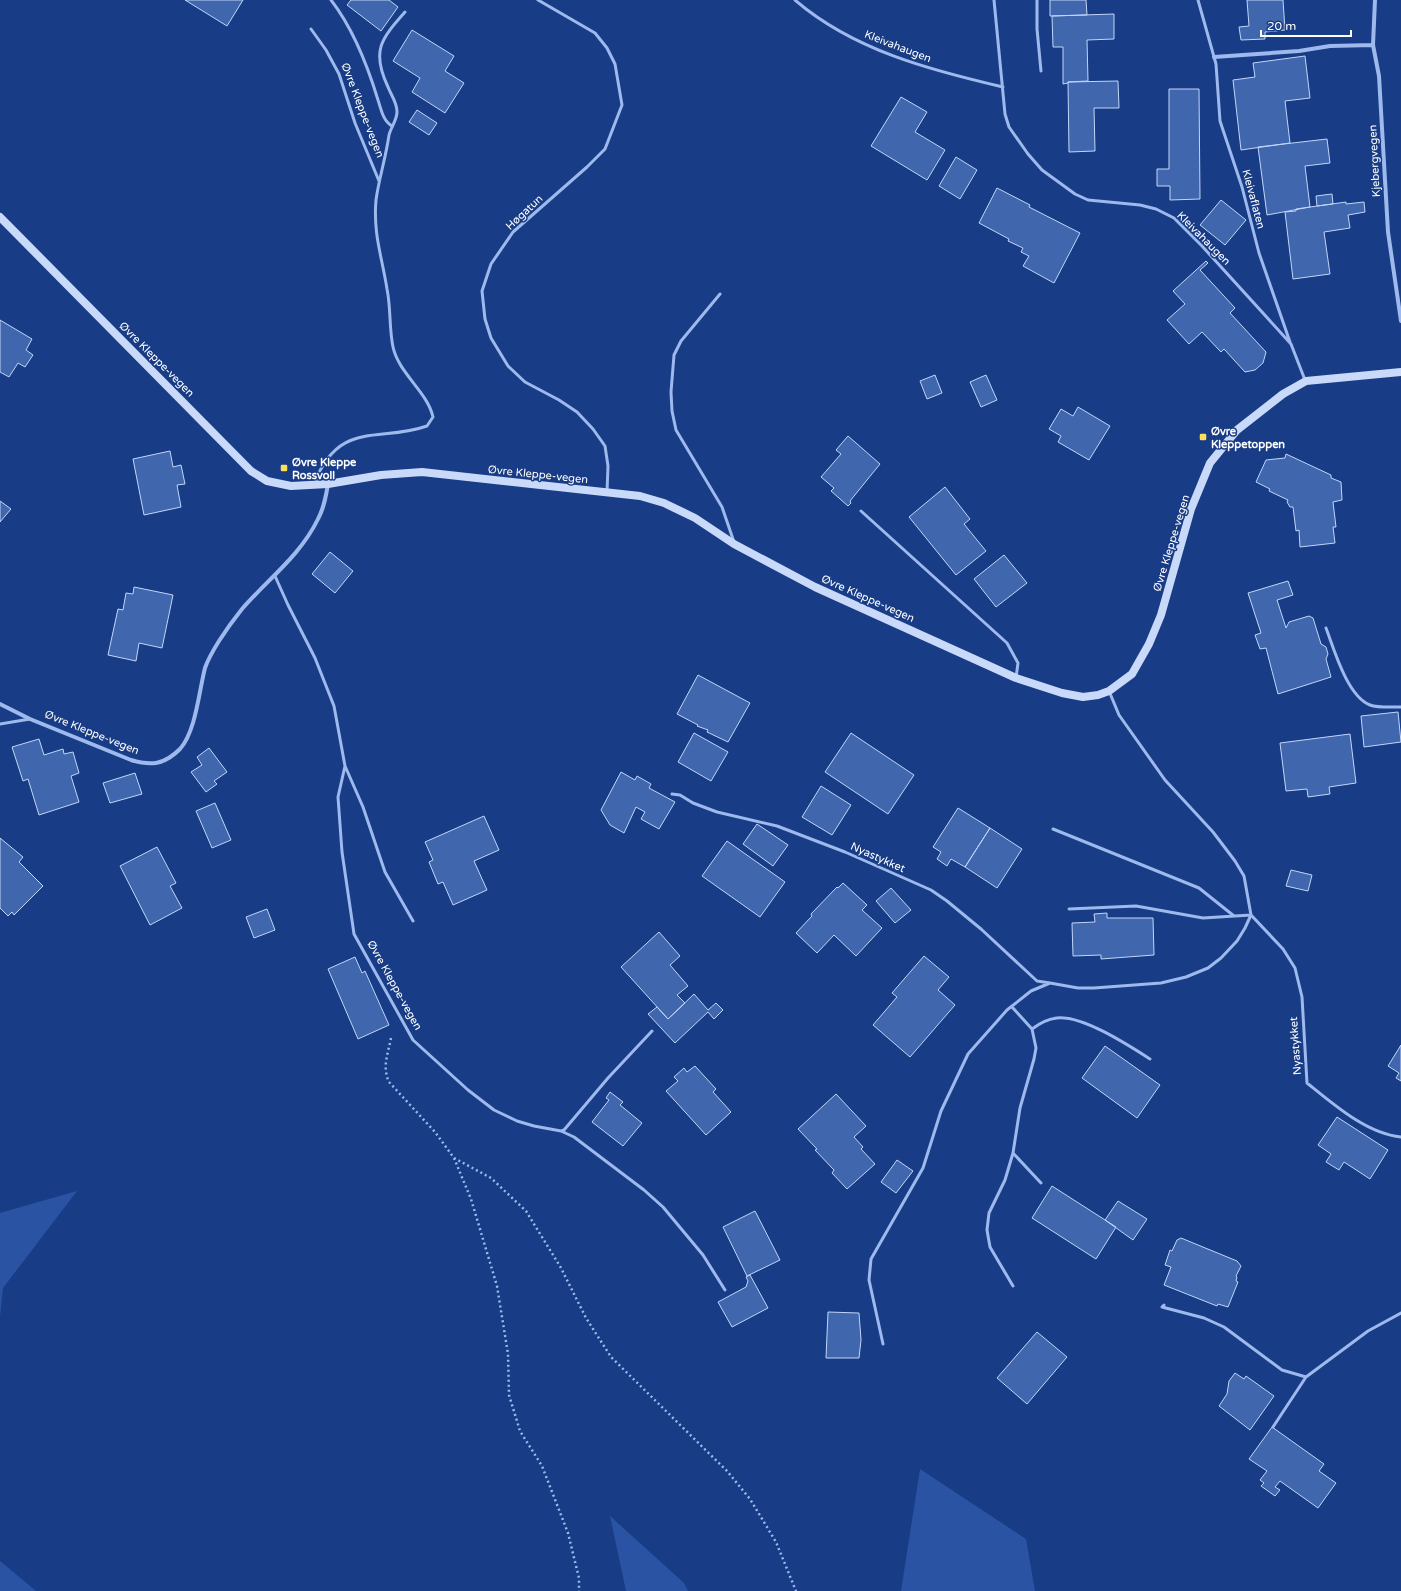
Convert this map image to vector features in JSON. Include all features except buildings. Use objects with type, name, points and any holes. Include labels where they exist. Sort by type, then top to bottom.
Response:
[{"type":"street","name":"Kjebergvegen","points":[[1375,0],[1373,45],[1378,76],[1388,232],[1401,321]]},
{"type":"street","points":[[1214,57],[1299,51],[1330,46],[1373,45]]},
{"type":"street","name":"Øvre Kleppe-vegen","points":[[0,217],[251,470],[267,481],[290,486],[314,485],[381,475],[422,472],[640,496],[664,503],[695,518],[734,544],[815,586],[1016,678],[1062,693],[1083,697],[1098,695],[1109,691],[1132,674],[1149,644],[1161,615],[1191,509],[1210,463],[1237,430],[1283,394],[1306,381],[1401,372]]},
{"type":"street","name":"Øvre Kleppe-vegen","points":[[0,704],[30,719],[131,760],[145,764],[158,764],[170,758],[181,747],[192,725],[206,666],[216,647],[243,608],[300,548],[319,519],[328,484]]},
{"type":"lane","name":"Øvre Kleppe-vegen","points":[[332,0],[351,32],[372,81],[386,120],[392,126]]},
{"type":"lane","name":"Høgatun","points":[[538,0],[595,33],[607,48],[615,64],[622,105],[605,149],[587,167],[513,232],[491,264],[482,291],[485,319],[491,338],[508,366],[525,382],[559,400],[577,412],[593,429],[605,446],[608,466],[607,492]]},
{"type":"lane","name":"Kleivahaugen","points":[[795,0],[811,14],[847,36],[910,62],[1003,87]]},
{"type":"lane","name":"Kleivahaugen","points":[[994,0],[1005,114],[1009,127],[1028,154],[1042,170],[1058,183],[1088,200],[1140,205],[1156,209],[1174,218],[1291,344],[1306,381]]},
{"type":"lane","points":[[1037,0],[1037,29],[1041,71]]},
{"type":"lane","name":"Kleivaflaten","points":[[1198,0],[1214,57],[1220,121],[1242,187],[1259,253],[1291,344]]},
{"type":"lane","name":"Øvre Kleppe-vegen","points":[[314,485],[319,470],[328,458],[350,441],[375,434],[418,430],[428,426],[433,417],[430,406],[400,364],[393,347],[388,290],[376,243],[376,201],[379,180],[392,126],[397,113],[395,101],[381,68],[379,52],[381,44],[389,30],[405,12]]},
{"type":"lane","name":"Øvre Kleppe-vegen","points":[[311,29],[326,50],[339,74],[355,124],[379,180]]},
{"type":"lane","points":[[720,294],[681,341],[674,355],[671,392],[672,411],[676,430],[722,507],[734,544]]},
{"type":"lane","points":[[861,511],[1007,644],[1018,663],[1016,678]]},
{"type":"lane","name":"Øvre Kleppe-vegen","points":[[275,576],[315,658],[334,706],[345,766],[363,807],[385,872],[413,922]]},
{"type":"lane","points":[[1326,628],[1348,682],[1362,699],[1370,705],[1401,707]]},
{"type":"lane","points":[[1069,909],[1136,906],[1203,918],[1251,915],[1244,876],[1235,861],[1213,832],[1160,774],[1119,715],[1109,691]]},
{"type":"lane","name":"Øvre Kleppe-vegen","points":[[0,724],[30,719]]},
{"type":"lane","name":"Øvre Kleppe-vegen","points":[[345,766],[338,797],[342,852],[354,934],[413,1040],[468,1090],[494,1110],[534,1126],[561,1131],[591,1148],[663,1206],[703,1255],[725,1290]]},
{"type":"lane","name":"Nyastykket","points":[[672,794],[680,795],[694,803],[717,812],[777,826],[845,852],[931,890],[981,929],[1037,981],[1078,988],[1094,988],[1161,983],[1186,977],[1208,968],[1221,958],[1237,941],[1251,915],[1283,949],[1295,968],[1302,997],[1303,1043],[1307,1083],[1350,1117],[1390,1136],[1401,1137]]},
{"type":"lane","points":[[1053,829],[1199,888],[1234,916]]},
{"type":"lane","points":[[883,1344],[870,1280],[871,1259],[923,1168],[941,1111],[968,1054],[1012,1007],[1031,991],[1050,983]]},
{"type":"lane","points":[[1012,1007],[1032,1029],[1036,1048],[1020,1108],[1013,1153],[1005,1180],[989,1213],[987,1230],[990,1247],[1013,1286]]},
{"type":"lane","points":[[1032,1029],[1042,1021],[1065,1018],[1115,1037],[1150,1059]]},
{"type":"lane","points":[[561,1131],[564,1130],[608,1078],[652,1032]]},
{"type":"lane","points":[[1013,1153],[1041,1183]]},
{"type":"lane","points":[[1164,1306],[1162,1307],[1204,1318],[1224,1327],[1282,1370],[1306,1377]]},
{"type":"lane","points":[[1273,1426],[1306,1377],[1368,1331],[1401,1313]]},
{"type":"path","points":[[392,1036],[385,1062],[385,1073],[389,1082],[435,1132],[454,1158],[471,1198],[497,1286],[508,1354],[509,1395],[520,1432],[542,1466],[568,1533],[579,1578],[579,1591]]},
{"type":"path","points":[[454,1158],[492,1178],[526,1211],[561,1268],[586,1318],[611,1357],[726,1470],[750,1499],[776,1542],[796,1591]]},
{"type":"shaded area","points":[[77,1191],[3,1288],[0,1317],[0,1213]]},
{"type":"shaded area","points":[[920,1469],[1026,1539],[1035,1591],[901,1591]]},
{"type":"shaded area","points":[[610,1516],[684,1583],[688,1591],[626,1591]]},
{"type":"shaded area","points":[[0,1561],[36,1591],[0,1591]]},
{"type":"place","name":"Øvre Kleppetoppen","points":[[1203,437]]},
{"type":"place","name":"Øvre Kleppe Rossvoll","points":[[284,468]]}]
